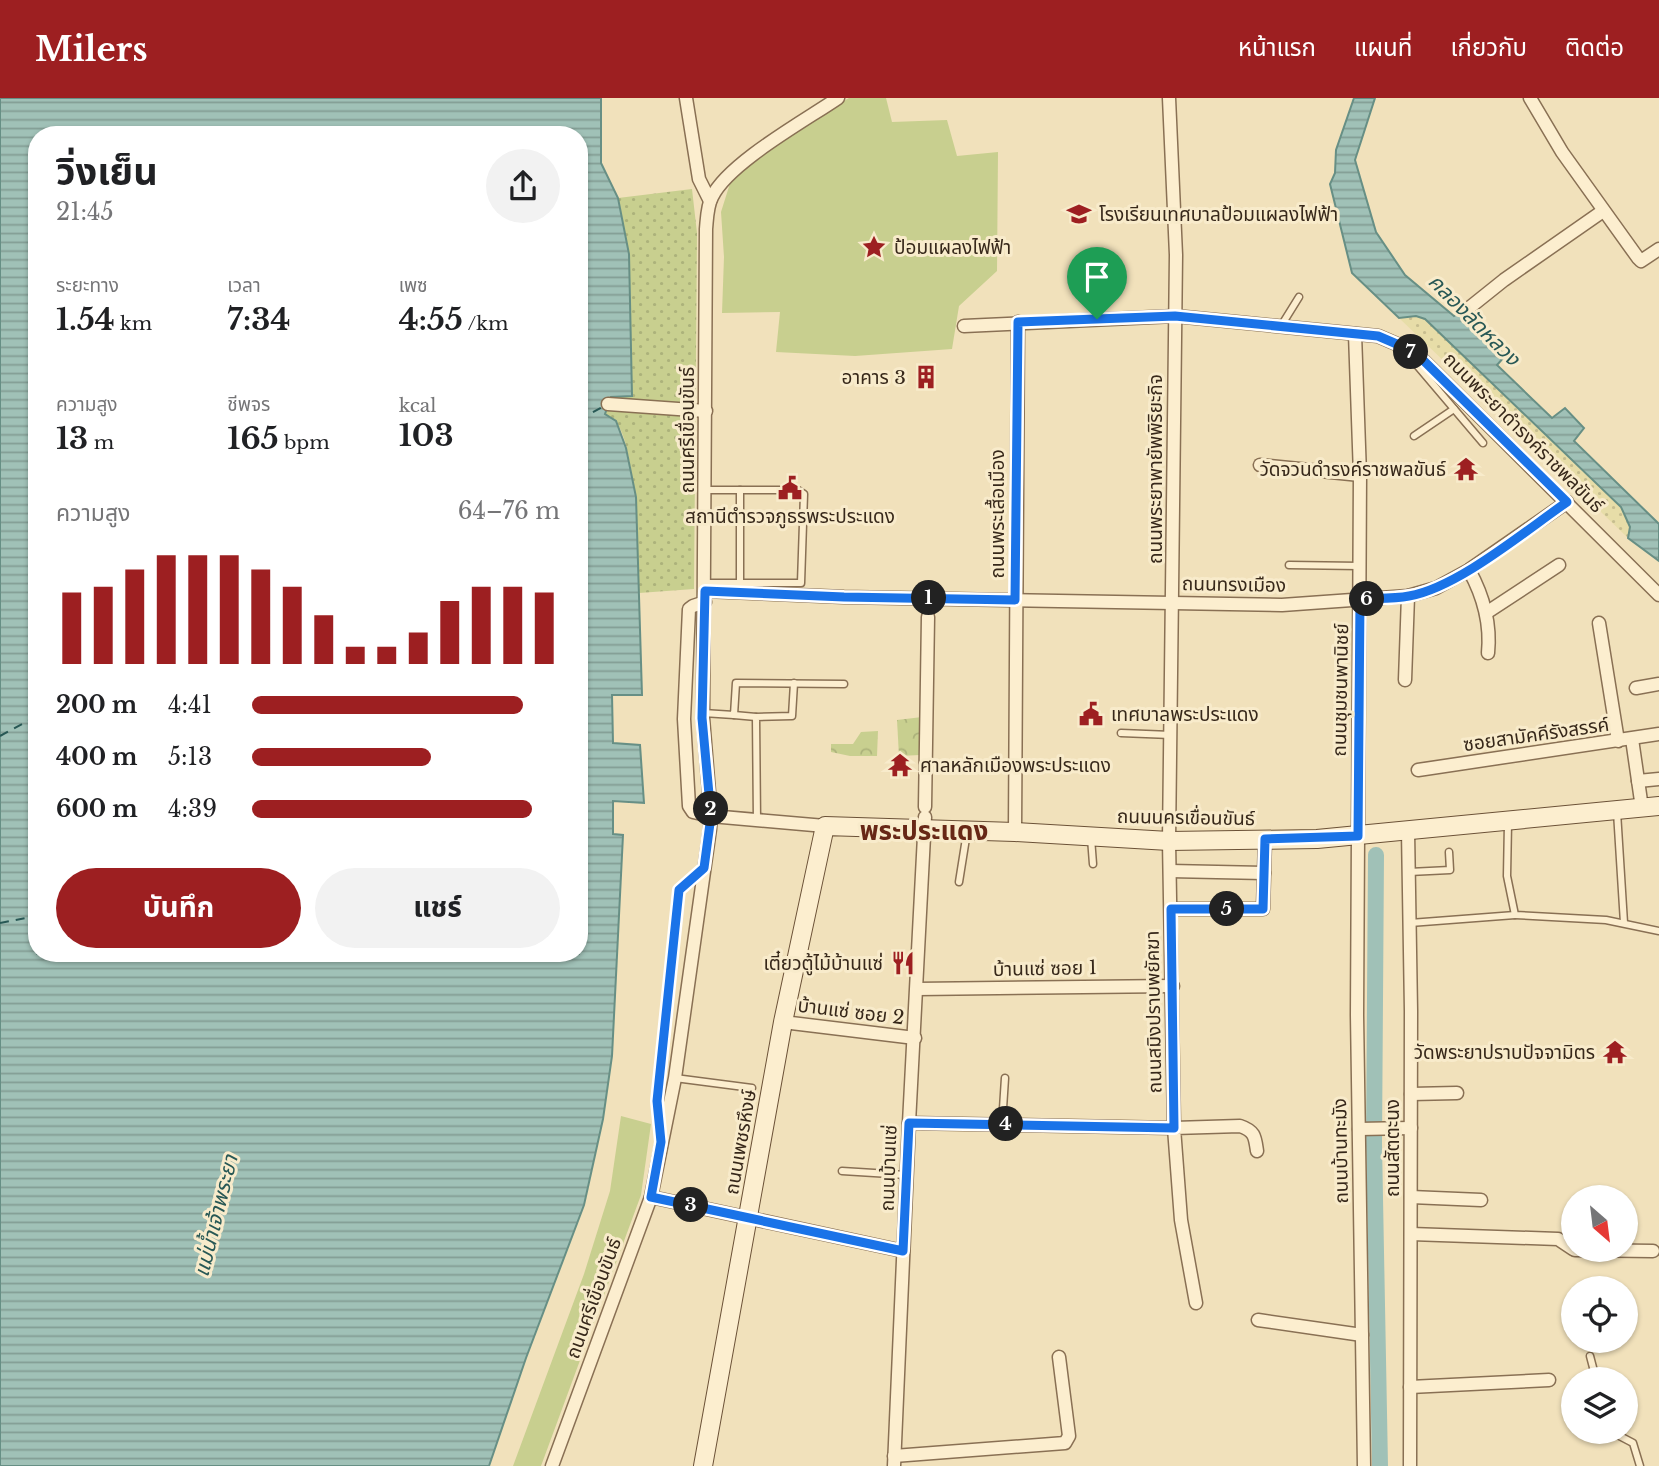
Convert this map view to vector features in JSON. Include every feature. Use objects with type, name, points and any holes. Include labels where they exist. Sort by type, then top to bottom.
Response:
[{"type":"main road","name":"ถนนนครเขื่อนขันธ์","points":[[825,826],[925,818],[967,831],[1169,841],[1265,839],[1358,836],[1651,807]]},
{"type":"main road","name":"ถนนเพชรหึงษ์","points":[[704,1466],[783,1021],[825,826]]},
{"type":"street","points":[[686,98],[699,179],[710,201],[739,165],[838,98]]},
{"type":"street","name":"ถนนพระยาพายัพพิริยะกิจ","points":[[1169,98],[1176,255],[1169,841]]},
{"type":"street","points":[[1530,98],[1562,152],[1641,261],[1659,249]]},
{"type":"street","name":"ถนนศรีเขื่อนขันธ์","points":[[552,1466],[651,1197],[675,1078],[711,816],[703,713],[706,229],[710,201]]},
{"type":"street","points":[[1469,307],[1603,211]]},
{"type":"street","name":"ถนนพระยาดำรงค์ราชพลขันธ์","points":[[964,326],[1175,316],[1378,336],[1399,345],[1424,361],[1659,595]]},
{"type":"street","name":"ถนนพระเสื้อเมือง","points":[[1015,832],[1018,322]]},
{"type":"street","name":"ถนนชุมชนพานิชย์","points":[[1355,334],[1360,475],[1358,836]]},
{"type":"street","points":[[608,404],[706,411]]},
{"type":"street","points":[[1260,465],[1360,475]]},
{"type":"street","name":"ถนนทรงเมือง","points":[[705,592],[1282,605],[1409,596],[1436,588],[1469,570],[1567,502]]},
{"type":"street","points":[[1486,612],[1559,565]]},
{"type":"street","points":[[1469,570],[1477,584],[1486,612],[1488,653]]},
{"type":"street","points":[[705,592],[688,610],[684,719],[688,806],[693,812],[711,816]]},
{"type":"street","points":[[1405,680],[1409,596]]},
{"type":"street","name":"ถนนบ้านแซ่","points":[[894,1461],[925,818],[928,617]]},
{"type":"street","points":[[1599,623],[1618,741]]},
{"type":"street","points":[[1636,688],[1659,684]]},
{"type":"street","name":"ซอยสามัคคีรังสรรค์","points":[[1418,770],[1659,734]]},
{"type":"street","points":[[1632,739],[1638,781],[1651,807]]},
{"type":"street","points":[[1638,781],[1659,779]]},
{"type":"street","name":"ถนนนครเขื่อนขันธ์","points":[[711,816],[825,826]]},
{"type":"street","name":"ถนนสัตตะนง","points":[[1408,831],[1411,1094],[1410,1466]]},
{"type":"street","name":"ถนนบ้านทะมัง","points":[[1358,836],[1364,1466]]},
{"type":"street","points":[[1171,909],[1263,909],[1265,839]]},
{"type":"street","name":"ถนนสมิงปราบพยัคฆา","points":[[1169,841],[1174,1128],[1181,1220],[1196,1303]]},
{"type":"street","points":[[1170,870],[1264,873]]},
{"type":"street","name":"บ้านแซ่ ซอย 1","points":[[917,989],[1173,986]]},
{"type":"street","name":"บ้านแซ่ ซอย 2","points":[[783,1021],[915,1038]]},
{"type":"street","points":[[1411,1094],[1457,1093]]},
{"type":"street","points":[[909,1123],[1174,1128],[1240,1126],[1250,1129],[1254,1135],[1257,1152]]},
{"type":"street","points":[[1362,1129],[1411,1128]]},
{"type":"street","points":[[651,1197],[903,1251]]},
{"type":"street","points":[[1411,1197],[1481,1200]]},
{"type":"street","points":[[1411,1234],[1561,1240]]},
{"type":"street","points":[[1638,1251],[1653,1251]]},
{"type":"street","points":[[1258,1320],[1362,1335]]},
{"type":"street","points":[[894,1461],[1065,1443],[1069,1436],[1059,1357]]},
{"type":"street","points":[[1410,1387],[1549,1380]]},
{"type":"lane","points":[[1281,326],[1298,297]]},
{"type":"lane","points":[[1399,345],[1483,443]]},
{"type":"lane","points":[[1414,436],[1454,409]]},
{"type":"lane","points":[[705,592],[740,583],[803,581],[804,494],[798,490],[706,490]]},
{"type":"lane","points":[[740,490],[740,583]]},
{"type":"lane","points":[[1289,565],[1360,566]]},
{"type":"lane","points":[[734,715],[736,683],[844,684]]},
{"type":"lane","points":[[703,713],[756,717],[792,716],[794,683]]},
{"type":"lane","points":[[756,717],[757,821]]},
{"type":"lane","points":[[1121,733],[1171,735]]},
{"type":"lane","points":[[1617,810],[1624,923]]},
{"type":"lane","points":[[1508,821],[1507,876],[1515,915]]},
{"type":"lane","points":[[959,882],[967,831]]},
{"type":"lane","points":[[1091,836],[1093,864]]},
{"type":"lane","points":[[1409,872],[1450,870],[1449,852]]},
{"type":"lane","name":"ถนนศรีเขื่อนขันธ์","points":[[661,1142],[657,1101],[679,890],[704,868]]},
{"type":"lane","points":[[1410,923],[1515,915],[1555,915],[1624,923],[1659,931]]},
{"type":"lane","points":[[670,984],[687,987]]},
{"type":"lane","points":[[675,1078],[752,1088]]},
{"type":"lane","points":[[1002,1124],[1005,1078]]},
{"type":"lane","points":[[842,1171],[907,1175]]},
{"type":"lane","points":[[1590,1356],[1593,1367]]},
{"type":"lane","points":[[1633,1444],[1640,1466]]},
{"type":"shaded area","points":[[1416,316],[1424,319],[1621,507],[1630,527],[1628,538],[1399,318]]},
{"type":"green space","points":[[849,98],[886,98],[892,122],[947,120],[957,156],[998,152],[997,271],[959,306],[952,349],[855,356],[776,352],[780,312],[722,313],[724,257],[721,212],[732,177],[821,114]]},
{"type":"green space","points":[[692,189],[697,233],[694,589],[639,593],[632,475],[622,432],[613,419],[605,414],[611,397],[632,395],[629,254],[618,198]]},
{"type":"green space","points":[[922,717],[920,755],[899,756],[897,720]]},
{"type":"green space","points":[[878,731],[877,756],[850,756],[831,752],[831,744],[853,744],[861,732]]},
{"type":"green space","points":[[621,1116],[651,1124],[641,1195],[541,1466],[513,1466],[584,1274],[610,1191]]},
{"type":"water","name":"แม่น้ำเจ้าพระยา","points":[[0,98],[601,98],[601,163],[618,198],[629,254],[632,396],[611,397],[605,414],[616,421],[626,448],[636,497],[642,695],[612,695],[613,743],[640,745],[644,803],[613,801],[613,834],[623,835],[612,1056],[603,1119],[584,1205],[526,1358],[489,1466],[0,1466]]},
{"type":"water","points":[[1354,98],[1375,98],[1355,160],[1376,232],[1405,275],[1454,316],[1463,310],[1505,356],[1497,365],[1552,418],[1565,408],[1584,428],[1574,441],[1659,524],[1659,561],[1628,538],[1630,527],[1621,507],[1425,319],[1416,316],[1399,318],[1352,273],[1330,184],[1335,173],[1336,150]]},
{"type":"waterway","points":[[1376,855],[1374,1144],[1380,1466]]},
{"type":"ferry route","points":[[588,415],[604,406]]},
{"type":"ferry route","points":[[0,736],[28,721]]},
{"type":"ferry route","points":[[0,923],[28,918]]},
{"type":"place","name":"โรงเรียนเทศบาลป้อมแผลงไฟฟ้า","points":[[1079,214]]},
{"type":"place","name":"ป้อมแผลงไฟฟ้า","points":[[874,247]]},
{"type":"place","name":"อาคาร 3","points":[[926,377]]},
{"type":"place","name":"วัดจวนดำรงค์ราชพลขันธ์","points":[[1466,469]]},
{"type":"place","name":"สถานีตำรวจภูธรพระประแดง","points":[[790,488]]},
{"type":"place","name":"เทศบาลพระประแดง","points":[[1091,714]]},
{"type":"place","name":"ศาลหลักเมืองพระประแดง","points":[[900,765]]},
{"type":"place","name":"เตี๋ยวตู้ไม้บ้านแซ่","points":[[903,963]]},
{"type":"place","name":"วัดพระยาปราบปัจจามิตร","points":[[1615,1052]]},
{"type":"district","name":"พระประแดง","points":[[924,831]]},
{"type":"route","points":[[1175,316],[1378,336],[1399,345],[1424,361],[1567,502],[1469,570],[1436,588],[1409,596],[1360,599],[1358,836],[1265,839],[1263,909],[1171,909],[1174,1128],[909,1123],[903,1251],[651,1197],[661,1142],[657,1101],[679,890],[704,868],[710,829],[702,718],[705,591],[1015,600],[1018,322],[1097,319],[1175,316]]},
{"type":"water label","name":"คลองลัดหลวง","points":[[1474,320]]}]
